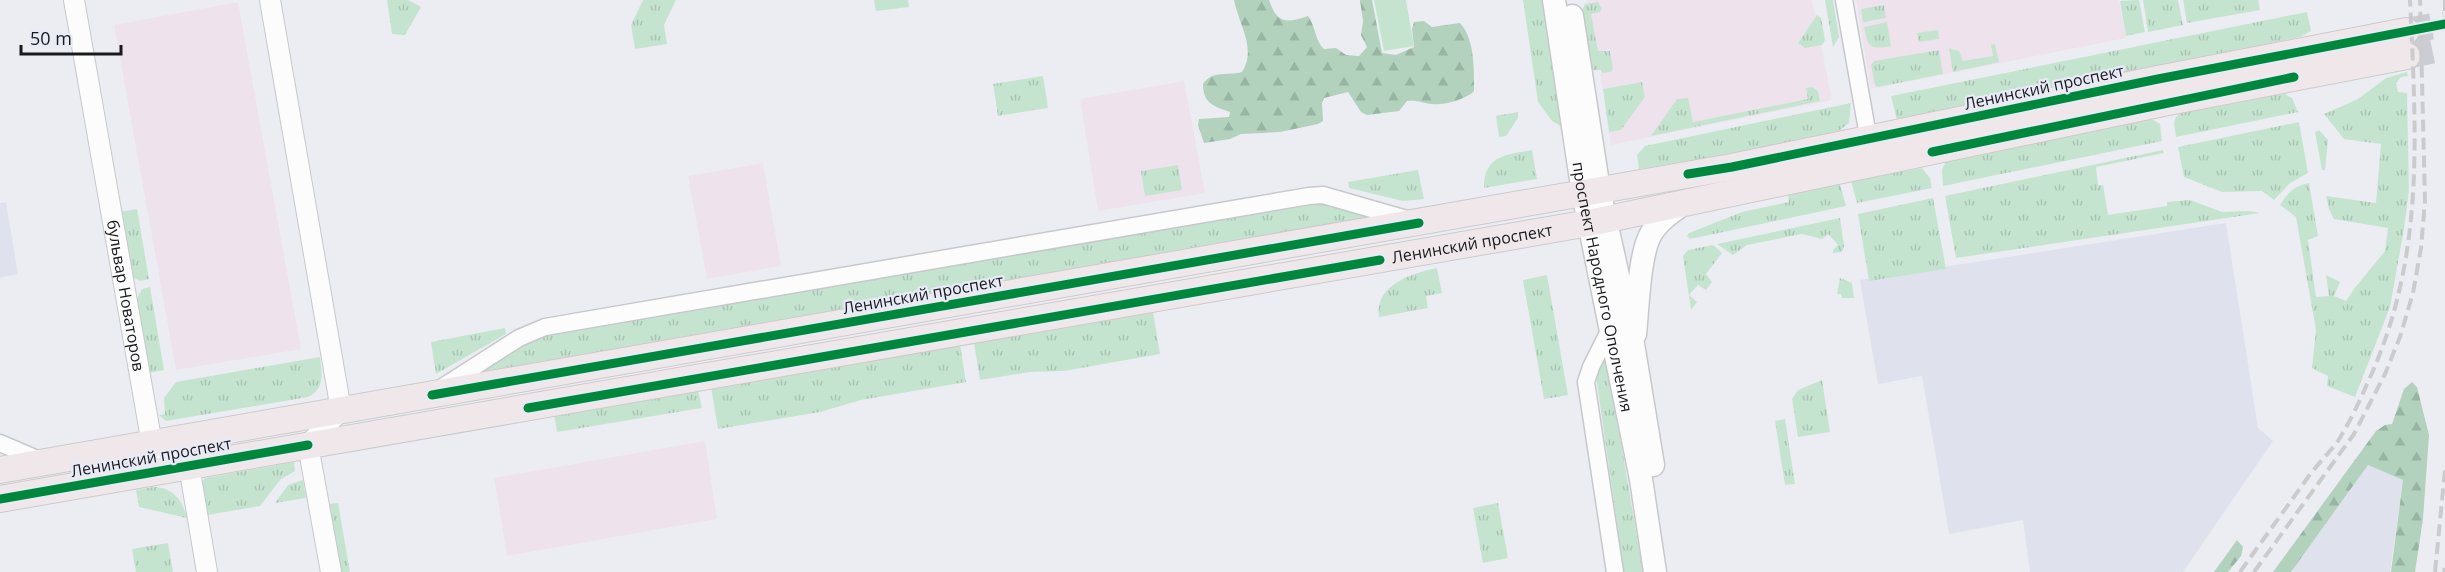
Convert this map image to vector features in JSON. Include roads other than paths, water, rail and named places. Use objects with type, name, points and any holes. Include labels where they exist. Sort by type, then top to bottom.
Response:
[{"type":"main road","name":"проспект Народного Ополчения","points":[[1554,0],[1597,222],[1610,329],[1641,479],[1655,572]]},
{"type":"main road","name":"проспект Народного Ополчения","points":[[1570,0],[1591,192]]},
{"type":"main road","name":"Ленинский проспект","points":[[0,499],[1597,222],[1680,206],[1871,152],[2158,79],[2406,44]]},
{"type":"main road","name":"Ленинский проспект","points":[[0,470],[1732,167],[1871,152]]},
{"type":"main road","points":[[1633,344],[1645,247],[1651,233],[1662,220],[1680,206]]},
{"type":"main road","name":"проспект Народного Ополчения","points":[[1597,222],[1633,344],[1669,572]]},
{"type":"main road","points":[[303,417],[308,446]]},
{"type":"main road","points":[[184,438],[189,466]]},
{"type":"street","name":"бульвар Новаторов","points":[[74,0],[152,444]]},
{"type":"street","points":[[270,0],[340,411],[308,446],[331,572]]},
{"type":"street","points":[[1844,0],[1871,152]]},
{"type":"street","points":[[432,395],[519,338],[545,327],[1309,196],[1323,195],[1419,223]]},
{"type":"street","points":[[1610,329],[1590,367],[1586,382],[1615,572]]},
{"type":"street","points":[[0,443],[46,462]]},
{"type":"street","points":[[152,444],[189,466],[207,572]]},
{"type":"tunnel","points":[[2406,31],[2445,24]]},
{"type":"tunnel","points":[[2407,56],[2445,48]]},
{"type":"railway","points":[[2240,572],[2310,475],[2338,441],[2361,398],[2386,337],[2399,290],[2408,243],[2413,195],[2415,148],[2410,0]]},
{"type":"railway","points":[[2254,572],[2354,434],[2385,374],[2400,337],[2413,293],[2421,248],[2425,201],[2420,0]]},
{"type":"railway","points":[[2445,0],[2445,11]]},
{"type":"railway","points":[[2435,572],[2445,470]]},
{"type":"railway","points":[[2444,572],[2445,568]]}]
